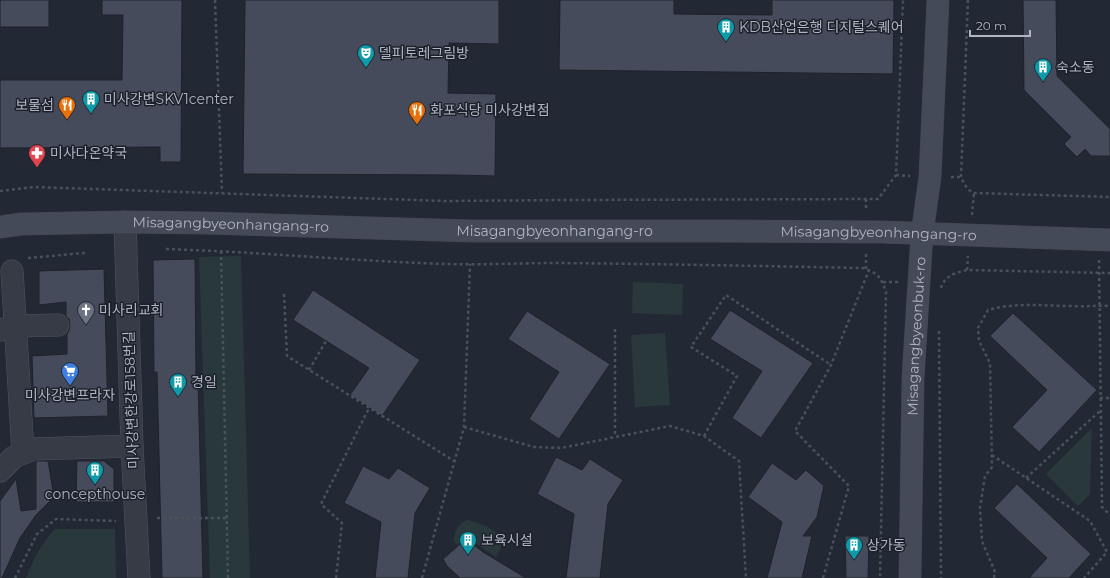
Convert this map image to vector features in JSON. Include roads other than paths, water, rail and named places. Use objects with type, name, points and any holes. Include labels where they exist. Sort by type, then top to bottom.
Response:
[{"type":"street","name":"Misagangbyeonbuk-ro","points":[[910,578],[914,378],[922,234],[930,177],[938,0]]},
{"type":"street","name":"Misagangbyeonhangang-ro","points":[[0,226],[21,224],[125,222],[471,231],[716,231],[922,234],[1104,239]]},
{"type":"street","name":"미사강변한강로158번길","points":[[125,222],[132,446],[139,578]]},
{"type":"street","points":[[19,265],[7,328],[23,453]]},
{"type":"street","points":[[7,328],[58,325]]},
{"type":"street","points":[[0,471],[14,457],[33,449],[132,446]]},
{"type":"place","name":"KDB산업은행 디지털스퀘어","points":[[726,42]]},
{"type":"place","name":"델피토레그림방","points":[[366,68]]},
{"type":"place","name":"숙소동","points":[[1043,82]]},
{"type":"place","name":"미사강변SKV1center","points":[[91,114]]},
{"type":"place","name":"보물섬","points":[[67,120]]},
{"type":"place","name":"화포식당 미사강변점","points":[[417,125]]},
{"type":"place","name":"미사다온약국","points":[[37,168]]},
{"type":"place","name":"미사리교회","points":[[86,325]]},
{"type":"place","name":"미사강변프라자","points":[[70,386]]},
{"type":"place","name":"경일","points":[[178,397]]},
{"type":"place","name":"concepthouse","points":[[95,485]]},
{"type":"place","name":"보육시설","points":[[468,555]]},
{"type":"place","name":"상가동","points":[[854,560]]}]
